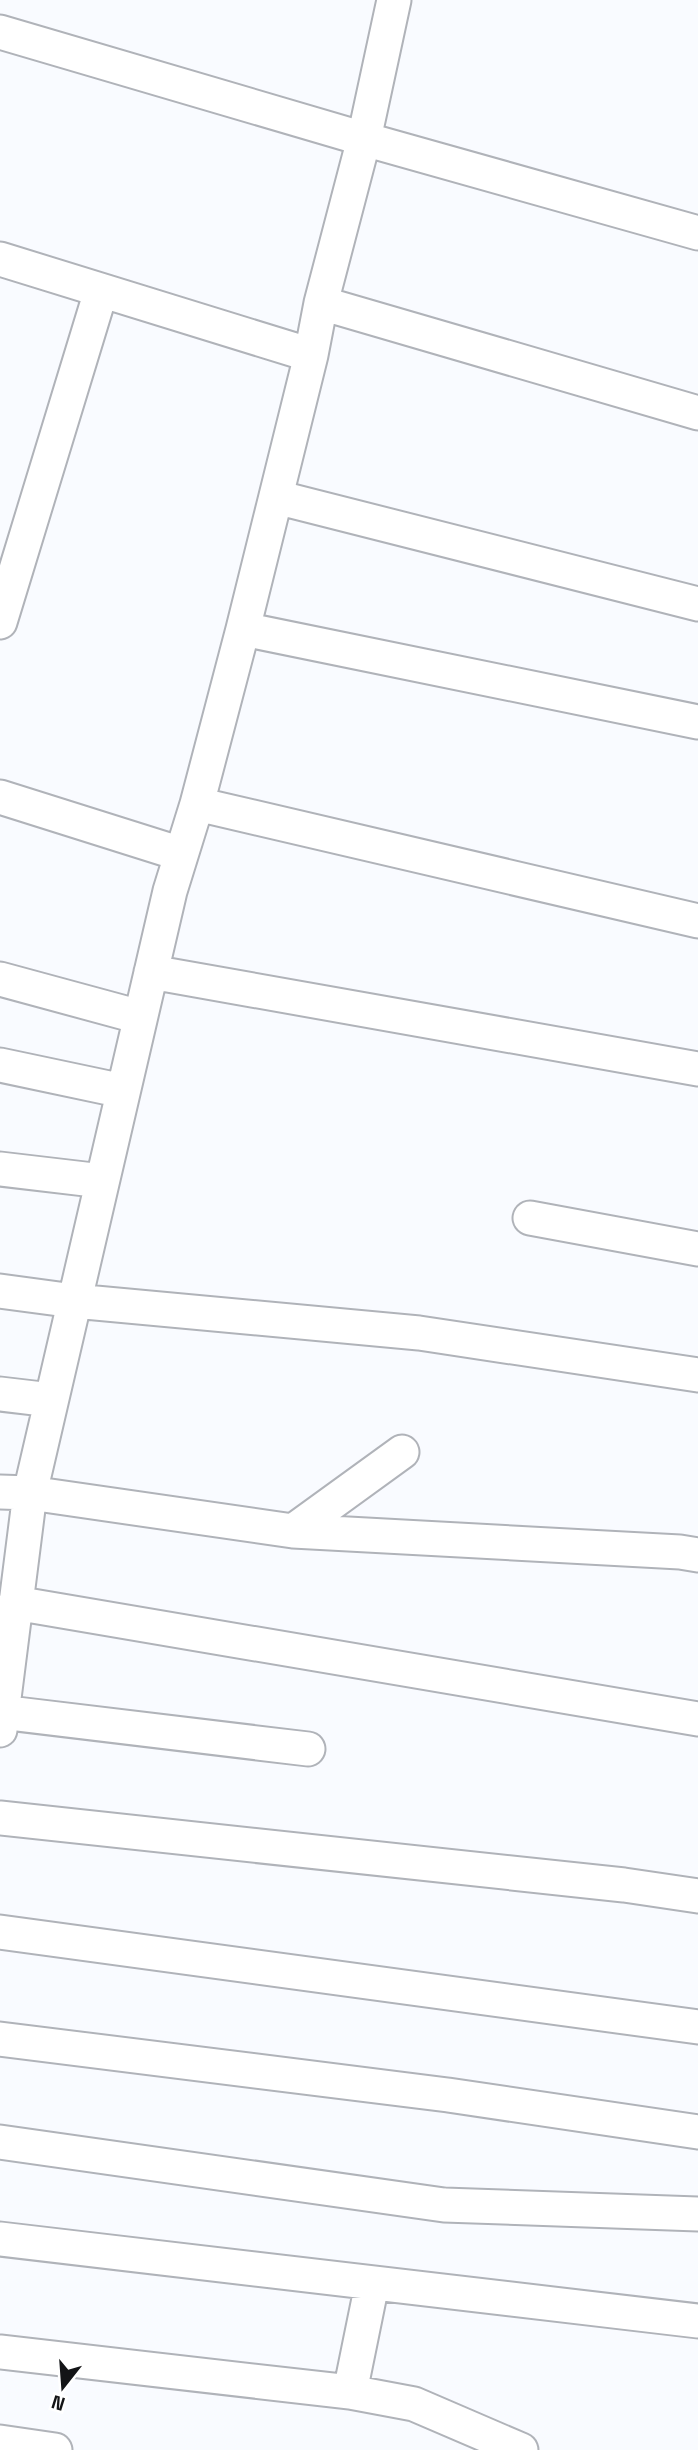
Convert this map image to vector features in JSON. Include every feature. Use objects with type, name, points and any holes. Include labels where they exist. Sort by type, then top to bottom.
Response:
[{"type":"street","points":[[308,1749],[1,1718],[15,1603],[15,1492],[51,1400],[170,891],[197,804],[243,629],[311,355],[321,303],[364,139],[394,0]]},
{"type":"street","points":[[0,32],[698,233]]},
{"type":"street","points":[[0,259],[311,355]]},
{"type":"street","points":[[0,622],[101,291]]},
{"type":"street","points":[[321,303],[698,413]]},
{"type":"street","points":[[276,496],[698,604]]},
{"type":"street","points":[[243,629],[698,722]]},
{"type":"street","points":[[0,797],[181,854]]},
{"type":"street","points":[[197,804],[698,921]]},
{"type":"street","points":[[151,972],[698,1069]]},
{"type":"street","points":[[0,979],[140,1017]]},
{"type":"street","points":[[0,1065],[123,1091]]},
{"type":"street","points":[[0,1169],[102,1181]]},
{"type":"street","points":[[530,1218],[698,1249]]},
{"type":"street","points":[[0,1292],[419,1333],[698,1375]]},
{"type":"street","points":[[0,1394],[51,1400]]},
{"type":"street","points":[[293,1531],[402,1452]]},
{"type":"street","points":[[15,1492],[293,1531],[666,1551],[698,1555]]},
{"type":"street","points":[[15,1603],[698,1719]]},
{"type":"street","points":[[0,1818],[624,1885],[698,1896]]},
{"type":"street","points":[[0,1932],[698,2027]]},
{"type":"street","points":[[0,2039],[448,2095],[698,2132]]},
{"type":"street","points":[[0,2143],[444,2205],[698,2214]]},
{"type":"street","points":[[0,2239],[698,2321]]},
{"type":"street","points":[[350,2392],[372,2284]]},
{"type":"street","points":[[0,2352],[350,2392],[414,2404],[521,2450]]},
{"type":"street","points":[[0,2442],[55,2450]]}]
